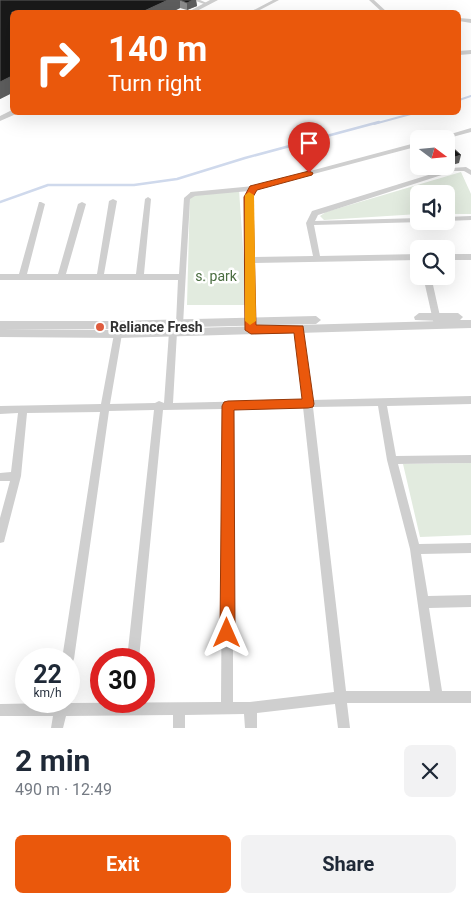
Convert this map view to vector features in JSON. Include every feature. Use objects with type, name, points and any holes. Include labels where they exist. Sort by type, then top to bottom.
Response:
[{"type":"street","points":[[195,0],[207,4]]},
{"type":"street","points":[[196,10],[215,0]]},
{"type":"street","points":[[257,10],[277,0]]},
{"type":"street","points":[[371,0],[382,10]]},
{"type":"street","points":[[455,134],[471,130]]},
{"type":"street","points":[[180,323],[188,196],[254,188],[410,146]]},
{"type":"street","points":[[318,259],[310,223],[315,213],[444,172],[460,168],[471,173]]},
{"type":"street","points":[[250,325],[249,197],[254,188]]},
{"type":"street","points":[[140,277],[148,199]]},
{"type":"street","points":[[100,277],[113,201]]},
{"type":"street","points":[[22,278],[41,204]]},
{"type":"street","points":[[60,277],[82,204]]},
{"type":"street","points":[[455,219],[471,218]]},
{"type":"street","points":[[310,223],[410,220]]},
{"type":"street","points":[[250,260],[410,257]]},
{"type":"street","points":[[455,257],[471,257]]},
{"type":"street","points":[[0,278],[182,277]]},
{"type":"street","points":[[429,285],[437,321]]},
{"type":"street","points":[[0,325],[180,323],[299,328],[437,321],[471,316]]},
{"type":"street","points":[[0,333],[118,334],[173,332],[250,325],[437,321],[471,324]]},
{"type":"street","points":[[299,328],[344,728]]},
{"type":"street","points":[[134,648],[173,332]]},
{"type":"street","points":[[70,648],[105,407],[118,334]]},
{"type":"street","points":[[0,410],[163,405],[228,406],[471,400]]},
{"type":"street","points":[[382,403],[392,460],[415,549],[437,698]]},
{"type":"street","points":[[227,708],[228,406]]},
{"type":"street","points":[[0,538],[16,476],[23,410]]},
{"type":"street","points":[[392,460],[471,459]]},
{"type":"street","points":[[0,477],[16,476]]},
{"type":"street","points":[[415,549],[471,548]]},
{"type":"street","points":[[424,602],[471,601]]},
{"type":"street","points":[[155,707],[250,708],[342,697],[471,697]]},
{"type":"street","points":[[179,708],[179,728]]},
{"type":"street","points":[[250,708],[251,728]]},
{"type":"street","points":[[0,710],[15,709]]},
{"type":"street","points":[[57,728],[60,713]]},
{"type":"green space","points":[[461,172],[471,194],[471,214],[455,214],[455,185],[417,185]]},
{"type":"green space","points":[[410,187],[410,215],[324,220],[320,216],[326,212]]},
{"type":"green space","name":"s. park","points":[[239,190],[247,305],[187,305],[190,192]]},
{"type":"green space","points":[[471,463],[471,535],[420,537],[403,464]]},
{"type":"building","points":[[0,0],[168,0],[146,10],[10,10],[10,77],[0,82]]},
{"type":"building","points":[[180,0],[193,0],[187,3]]},
{"type":"building","points":[[455,150],[461,155],[455,157]]},
{"type":"waterway","points":[[461,99],[471,96]]},
{"type":"waterway","points":[[374,124],[407,115]]},
{"type":"waterway","points":[[0,202],[48,185],[134,185],[177,179],[245,158],[379,122]]},
{"type":"slow traffic","points":[[249,195],[250,321]]},
{"type":"place","name":"Reliance Fresh","points":[[100,327]]},
{"type":"route","points":[[227,633],[228,406],[308,404],[299,328],[251,330],[249,197],[250,192],[254,188],[309,173]]}]
